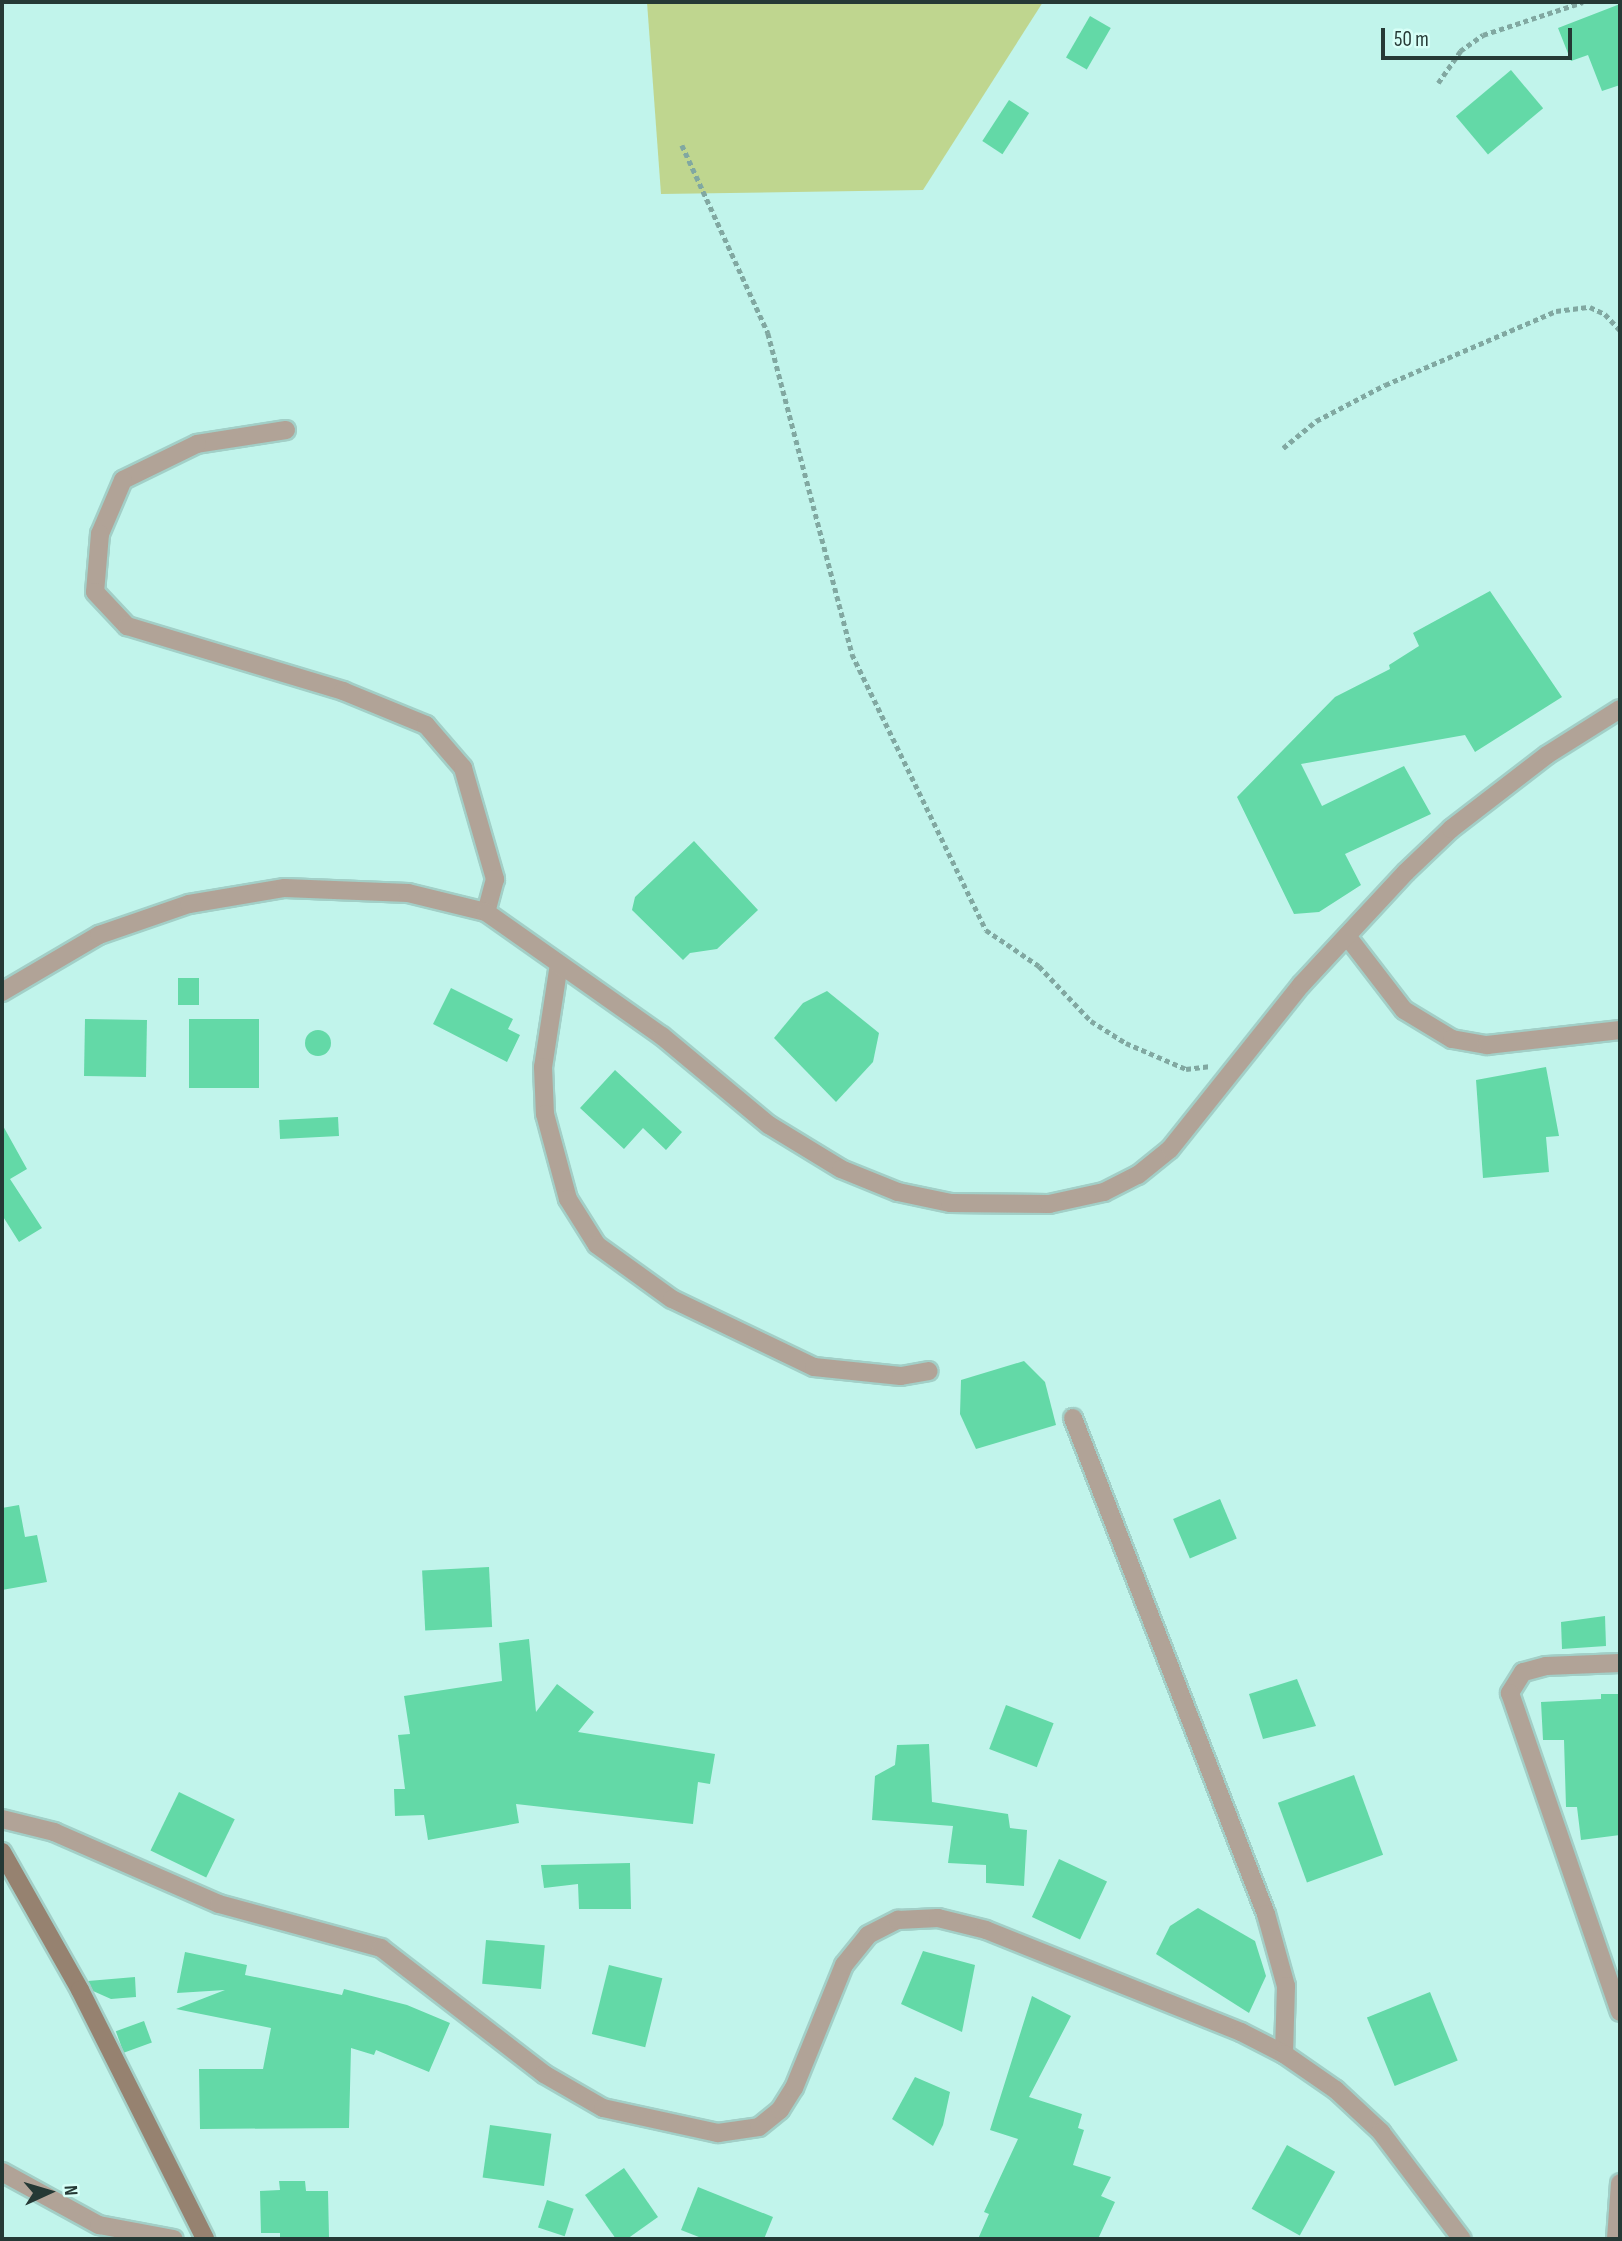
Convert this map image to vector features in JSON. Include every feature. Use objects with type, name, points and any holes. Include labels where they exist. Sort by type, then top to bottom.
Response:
[{"type":"street","points":[[286,430],[197,444],[123,480],[100,534],[95,592],[127,626],[344,691],[426,724],[463,768],[495,879],[486,912]]},
{"type":"street","points":[[2,992],[99,935],[203,901],[285,888],[408,893],[486,912],[662,1036],[769,1125],[841,1169],[898,1192],[950,1203],[1049,1204],[1104,1192],[1138,1175],[1170,1149],[1301,985],[1451,830],[1547,755],[1620,709]]},
{"type":"street","points":[[1347,936],[1404,1010],[1452,1039],[1487,1045],[1620,1030]]},
{"type":"street","points":[[559,964],[544,1067],[545,1114],[568,1199],[597,1245],[704,1317],[814,1367],[901,1376],[929,1371]]},
{"type":"street","points":[[1073,1418],[1266,1914],[1286,1986],[1284,2054]]},
{"type":"street","points":[[1620,1663],[1546,1666],[1522,1672],[1510,1692],[1620,2012]]},
{"type":"street","points":[[2,1819],[54,1832],[219,1904],[381,1948],[544,2074],[603,2108],[689,2129],[734,2132],[759,2127],[780,2110],[794,2088],[844,1965],[868,1935],[898,1920],[938,1918],[986,1930],[1241,2032],[1284,2054],[1336,2090],[1381,2132],[1462,2239]]},
{"type":"street","points":[[2,1852],[80,1990],[205,2239]]},
{"type":"street","points":[[2,2172],[99,2225],[174,2239]]},
{"type":"street","points":[[1616,2239],[1620,2183]]},
{"type":"path","points":[[1438,83],[1461,51],[1483,35],[1583,2]]},
{"type":"path","points":[[682,145],[768,333],[852,654],[986,930],[1039,966],[1091,1021],[1126,1042],[1185,1069],[1238,1066]]},
{"type":"path","points":[[1283,448],[1316,421],[1385,385],[1556,311],[1590,307],[1605,314],[1620,330]]},
{"type":"green space","points":[[647,2],[1043,2],[923,190],[661,194]]},
{"type":"building","points":[[1620,4],[1620,85],[1602,91],[1588,55],[1571,61],[1558,28]]},
{"type":"building","points":[[1090,16],[1111,28],[1087,70],[1066,58]]},
{"type":"building","points":[[1511,70],[1543,108],[1488,155],[1456,116]]},
{"type":"building","points":[[1009,100],[1029,113],[1002,154],[982,141]]},
{"type":"building","points":[[1490,591],[1562,697],[1475,752],[1465,735],[1301,764],[1322,806],[1404,766],[1431,814],[1345,854],[1361,885],[1319,912],[1294,914],[1237,797],[1335,697],[1390,669],[1389,665],[1419,646],[1413,633]]},
{"type":"building","points":[[694,841],[758,910],[717,949],[690,953],[683,960],[632,910],[635,897]]},
{"type":"building","points":[[178,978],[199,978],[199,1005],[178,1005]]},
{"type":"building","points":[[451,988],[513,1019],[508,1029],[520,1035],[507,1062],[433,1024]]},
{"type":"building","points":[[827,991],[879,1033],[873,1062],[836,1102],[774,1038],[803,1003]]},
{"type":"building","points":[[85,1019],[147,1020],[146,1077],[84,1076]]},
{"type":"building","points":[[189,1019],[259,1019],[259,1088],[189,1088]]},
{"type":"building","points":[[318,1030],[327,1034],[331,1043],[327,1052],[318,1056],[309,1052],[305,1043],[309,1034]]},
{"type":"building","points":[[1546,1067],[1559,1136],[1546,1137],[1549,1172],[1483,1178],[1476,1080]]},
{"type":"building","points":[[615,1070],[682,1132],[666,1150],[643,1128],[624,1149],[580,1108]]},
{"type":"building","points":[[338,1117],[339,1136],[280,1139],[279,1120]]},
{"type":"building","points":[[2,1124],[27,1169],[10,1179],[42,1228],[19,1242],[2,1215]]},
{"type":"building","points":[[1024,1361],[1045,1382],[1056,1425],[976,1449],[960,1414],[961,1380]]},
{"type":"building","points":[[1220,1499],[1237,1539],[1190,1559],[1173,1519]]},
{"type":"building","points":[[19,1505],[25,1537],[37,1535],[47,1582],[2,1590],[2,1508]]},
{"type":"building","points":[[489,1567],[492,1627],[425,1630],[422,1571]]},
{"type":"building","points":[[1605,1616],[1606,1646],[1562,1649],[1561,1622]]},
{"type":"building","points":[[529,1639],[536,1712],[557,1684],[594,1712],[578,1732],[715,1754],[710,1784],[698,1782],[693,1824],[516,1804],[519,1823],[428,1840],[424,1815],[395,1816],[394,1789],[405,1789],[398,1735],[410,1734],[404,1696],[502,1681],[499,1643]]},
{"type":"building","points":[[1297,1679],[1316,1726],[1263,1739],[1249,1694]]},
{"type":"building","points":[[1601,1694],[1620,1694],[1620,1835],[1581,1840],[1577,1807],[1566,1807],[1564,1740],[1543,1740],[1541,1702],[1601,1699]]},
{"type":"building","points":[[1006,1705],[1054,1723],[1037,1767],[989,1749]]},
{"type":"building","points":[[929,1744],[932,1802],[1008,1814],[1010,1828],[1027,1830],[1024,1886],[986,1883],[986,1865],[948,1863],[953,1826],[872,1820],[875,1776],[895,1765],[897,1745]]},
{"type":"building","points":[[1354,1775],[1383,1855],[1307,1883],[1278,1803]]},
{"type":"building","points":[[179,1792],[235,1819],[206,1878],[151,1850]]},
{"type":"building","points":[[1059,1859],[1107,1881],[1080,1939],[1032,1917]]},
{"type":"building","points":[[630,1863],[631,1909],[579,1909],[578,1884],[544,1888],[541,1865]]},
{"type":"building","points":[[1198,1908],[1255,1941],[1266,1976],[1249,2013],[1156,1954],[1170,1926]]},
{"type":"building","points":[[486,1940],[545,1945],[541,1989],[482,1984]]},
{"type":"building","points":[[923,1951],[975,1965],[962,2032],[901,2004]]},
{"type":"building","points":[[185,1952],[247,1965],[245,1975],[342,1995],[344,1989],[407,2005],[450,2023],[429,2072],[376,2050],[374,2055],[351,2048],[349,2128],[200,2129],[199,2069],[263,2069],[271,2028],[176,2009],[225,1990],[177,1993]]},
{"type":"building","points":[[609,1965],[662,1978],[645,2047],[592,2034]]},
{"type":"building","points":[[135,1977],[136,1997],[111,1999],[93,1991],[88,1981]]},
{"type":"building","points":[[1430,1992],[1458,2061],[1395,2086],[1367,2017]]},
{"type":"building","points":[[1032,1996],[1071,2016],[1029,2097],[1082,2114],[1078,2128],[1084,2130],[1073,2165],[1111,2177],[1101,2196],[1115,2202],[1098,2239],[978,2239],[989,2214],[984,2212],[1018,2139],[990,2130]]},
{"type":"building","points":[[144,2021],[152,2043],[124,2053],[116,2031]]},
{"type":"building","points":[[915,2077],[950,2092],[943,2125],[933,2146],[892,2119]]},
{"type":"building","points":[[490,2125],[551,2134],[544,2186],[483,2177]]},
{"type":"building","points":[[1287,2145],[1335,2172],[1300,2236],[1252,2209]]},
{"type":"building","points":[[624,2168],[658,2217],[627,2239],[616,2239],[585,2195]]},
{"type":"building","points":[[279,2181],[305,2181],[306,2191],[328,2191],[329,2237],[280,2239],[280,2233],[261,2233],[260,2191],[280,2190]]},
{"type":"building","points":[[698,2187],[773,2217],[764,2239],[704,2239],[681,2230]]},
{"type":"building","points":[[547,2200],[574,2209],[565,2236],[538,2228]]}]
